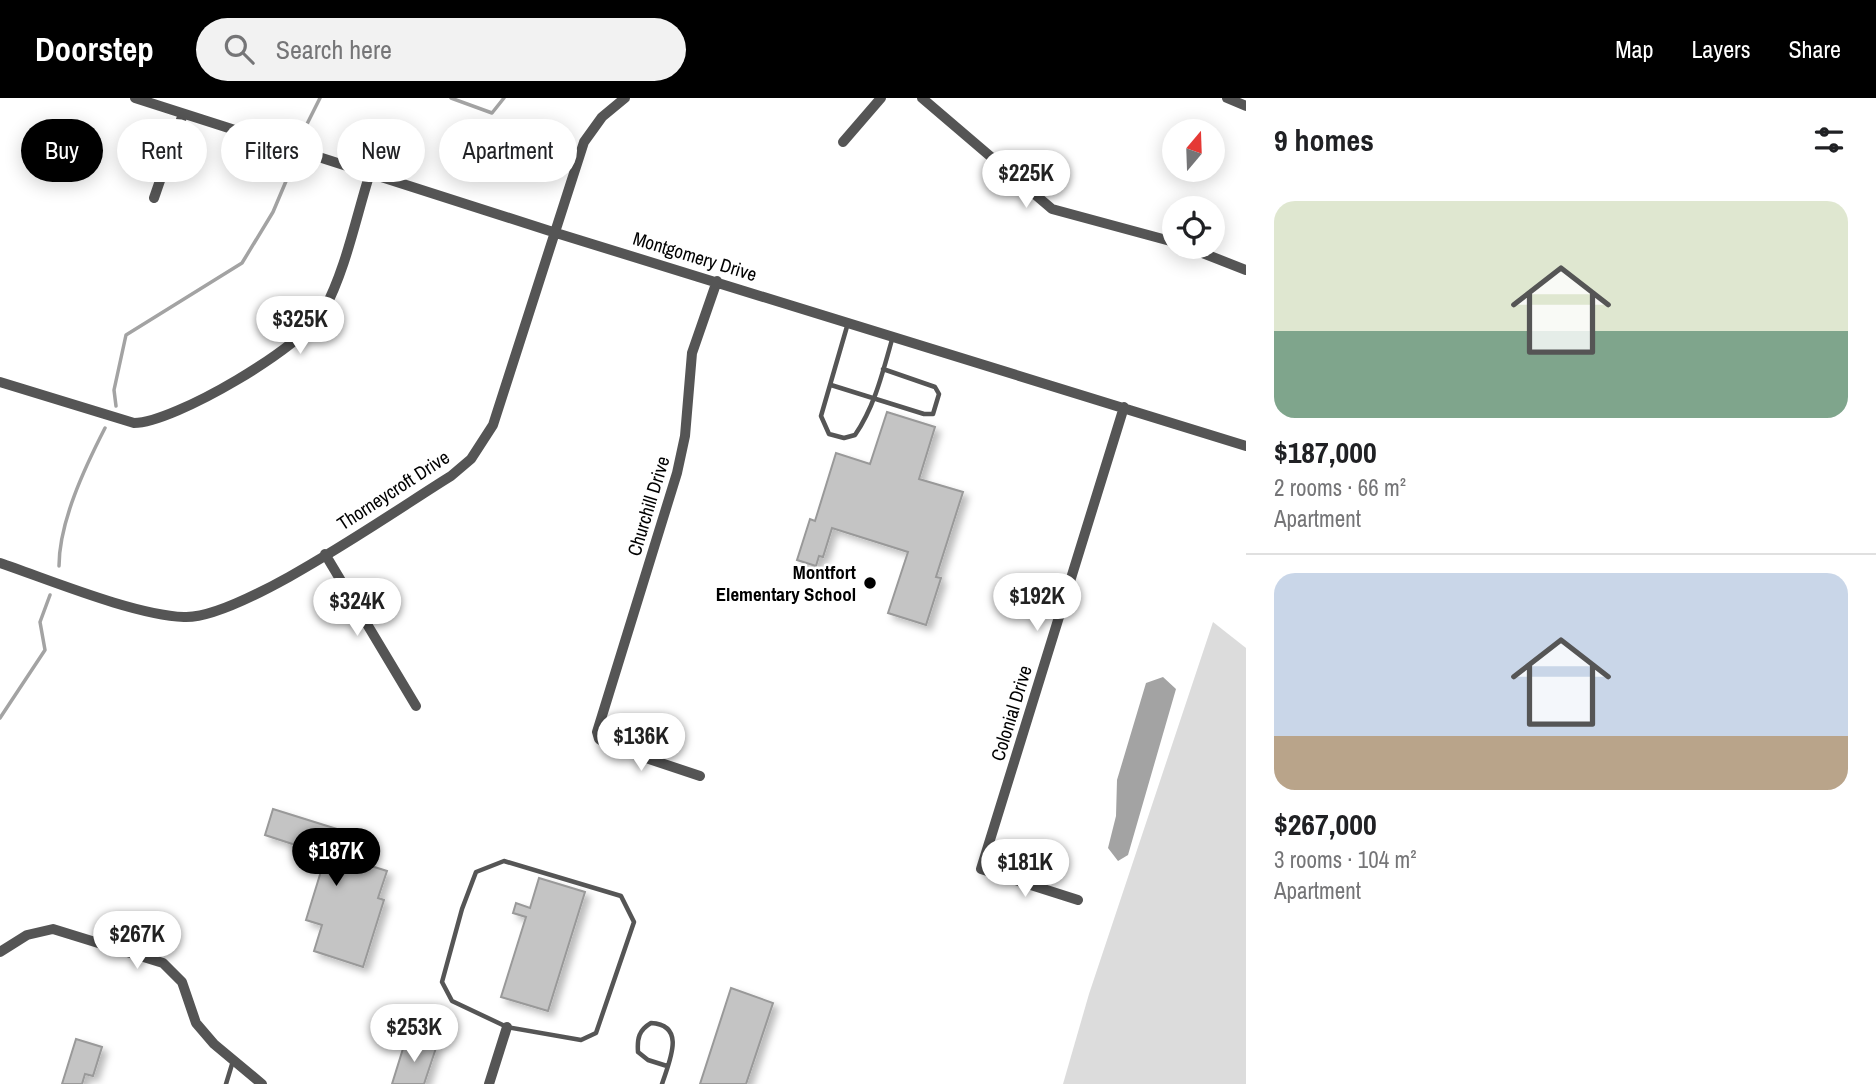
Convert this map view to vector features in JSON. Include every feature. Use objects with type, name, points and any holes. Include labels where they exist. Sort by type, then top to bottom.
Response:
[{"type":"street","name":"Montgomery Drive","points":[[135,98],[337,163]]},
{"type":"street","name":"Thorneycroft Drive","points":[[0,563],[140,608],[182,617],[199,617],[246,600],[451,476],[485,442],[503,394],[583,142],[602,117],[625,98]]},
{"type":"street","points":[[843,142],[881,98]]},
{"type":"street","points":[[922,98],[1052,209],[1162,239]]},
{"type":"street","points":[[1227,98],[1246,106]]},
{"type":"street","points":[[154,198],[183,114]]},
{"type":"street","points":[[0,382],[134,424],[155,421],[197,402],[294,342],[319,317],[335,282],[367,182]]},
{"type":"street","name":"Montgomery Drive","points":[[398,182],[1246,446]]},
{"type":"street","points":[[1218,259],[1246,270]]},
{"type":"street","name":"Churchill Drive","points":[[700,776],[610,746],[599,739],[598,728],[680,462],[692,354],[717,281]]},
{"type":"street","name":"Colonial Drive","points":[[1078,900],[981,869],[1124,407]]},
{"type":"street","points":[[325,554],[416,706]]},
{"type":"street","points":[[0,952],[27,935],[53,929],[163,963],[182,982],[196,1023],[262,1084]]},
{"type":"street","points":[[489,1084],[507,1027]]},
{"type":"lane","points":[[849,322],[821,416],[829,433],[844,438],[855,436],[875,398],[893,336]]},
{"type":"lane","points":[[831,385],[924,414],[933,414],[939,394],[935,387],[883,369]]},
{"type":"lane","points":[[503,861],[621,896],[634,922],[596,1032],[581,1040],[507,1027],[452,1001],[442,982],[462,909],[476,872],[503,861]]},
{"type":"lane","points":[[662,1084],[674,1045],[672,1032],[667,1026],[651,1023],[643,1028],[638,1038],[638,1052],[648,1060],[667,1066]]},
{"type":"lane","points":[[226,1084],[234,1060]]},
{"type":"shaded area","points":[[1213,622],[1246,648],[1246,1084],[1063,1084],[1089,994]]},
{"type":"shaded area","points":[[1163,677],[1176,689],[1128,855],[1118,861],[1108,848],[1116,816],[1117,780],[1146,683]]},
{"type":"building","points":[[887,412],[935,427],[919,479],[963,492],[936,577],[941,578],[926,625],[888,613],[908,552],[832,528],[823,557],[819,556],[816,566],[797,560],[810,519],[815,521],[836,453],[870,464]]},
{"type":"building","points":[[273,809],[356,835],[349,859],[387,871],[378,898],[384,900],[363,967],[314,951],[322,925],[306,920],[326,855],[265,835]]},
{"type":"building","points":[[539,878],[585,892],[548,1011],[501,997],[526,917],[513,913],[516,903],[530,908]]},
{"type":"building","points":[[731,988],[773,1003],[746,1084],[700,1084]]},
{"type":"building","points":[[76,1039],[102,1047],[93,1076],[85,1074],[82,1084],[62,1084]]},
{"type":"building","points":[[406,1039],[436,1048],[424,1084],[392,1084]]},
{"type":"waterway","points":[[310,119],[320,98]]},
{"type":"waterway","points":[[451,98],[492,113],[504,98]]},
{"type":"waterway","points":[[116,406],[114,390],[126,335],[242,263],[273,212],[286,182]]},
{"type":"waterway","points":[[59,566],[68,513],[105,428]]},
{"type":"waterway","points":[[0,718],[45,650],[40,622],[50,595]]},
{"type":"place","name":"Montfort Elementary School","points":[[870,583]]}]
